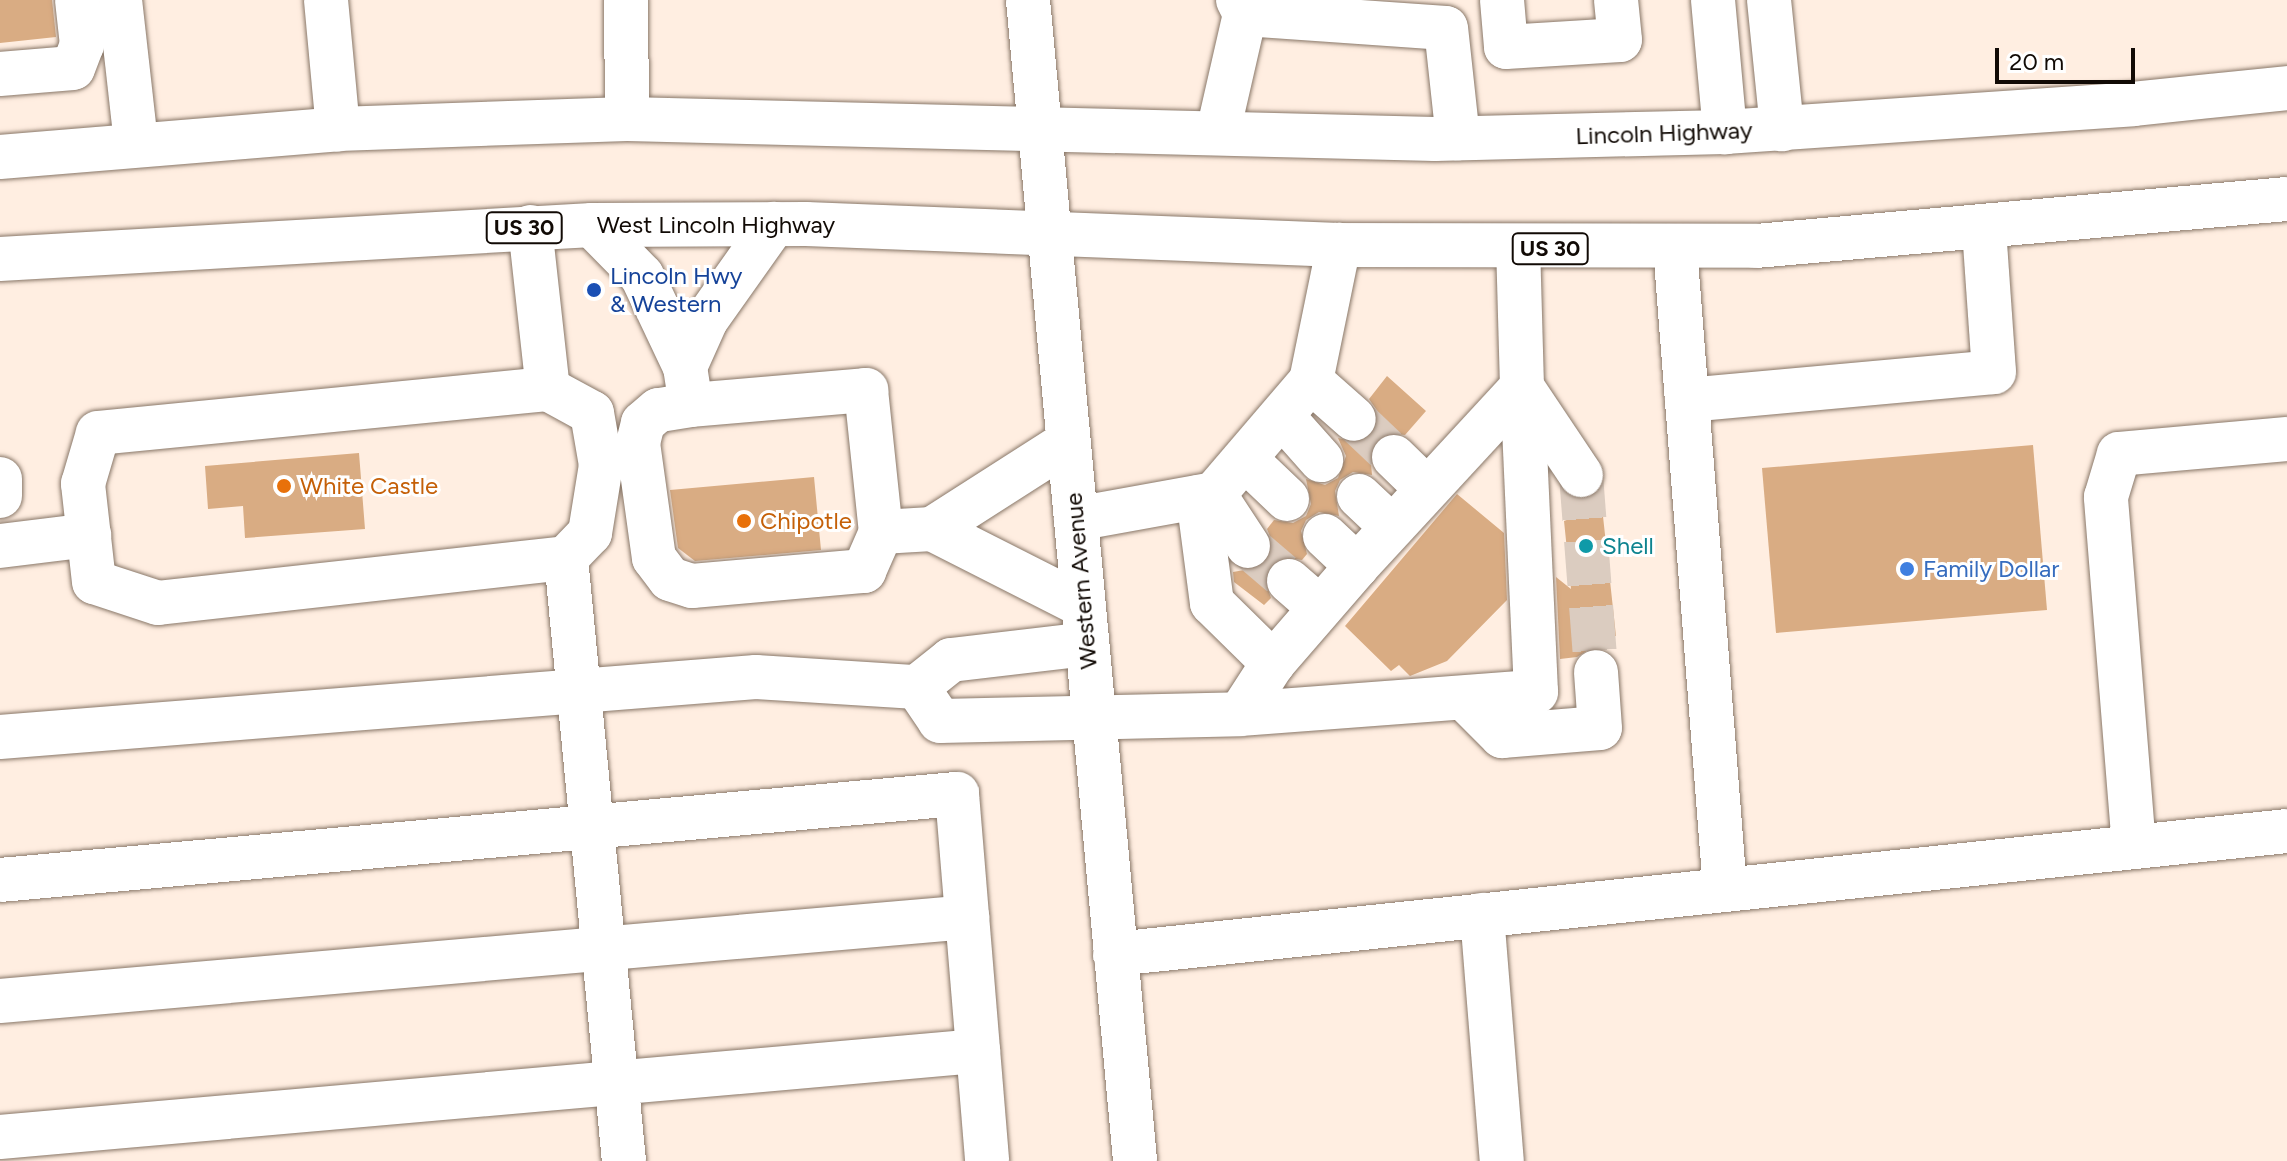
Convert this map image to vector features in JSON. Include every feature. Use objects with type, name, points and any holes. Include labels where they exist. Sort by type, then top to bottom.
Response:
[{"type":"main road","points":[[0,74],[73,68],[82,45],[77,0]]},
{"type":"main road","points":[[120,0],[136,143]]},
{"type":"main road","points":[[326,0],[338,129]]},
{"type":"main road","points":[[626,0],[627,119]]},
{"type":"main road","name":"Western Avenue","points":[[1028,0],[1135,1161]]},
{"type":"main road","points":[[1502,0],[1506,47],[1620,40],[1616,0]]},
{"type":"main road","points":[[1713,0],[1725,132]]},
{"type":"main road","points":[[1769,0],[1782,129]]},
{"type":"main road","points":[[1218,132],[1242,7],[1446,28],[1458,138]]},
{"type":"main road","name":"Lincoln Highway","points":[[1039,126],[1458,138],[1725,132],[2133,104],[2287,88]]},
{"type":"main road","points":[[0,157],[136,143],[338,129],[627,119],[1039,126]]},
{"type":"main road","name":"US 30","points":[[1049,235],[1339,245],[1675,247],[1984,228],[2287,199]]},
{"type":"main road","points":[[678,394],[866,390],[881,532],[864,571],[692,586],[670,579],[654,558],[638,443],[643,423],[678,394],[706,320],[774,224]]},
{"type":"main road","name":"West Lincoln Highway","points":[[0,259],[592,225],[774,224],[1049,235]]},
{"type":"main road","points":[[592,225],[642,276],[678,394]]},
{"type":"main road","points":[[530,227],[548,389]]},
{"type":"main road","points":[[1687,400],[1994,372],[1984,228]]},
{"type":"main road","points":[[1076,519],[1206,495],[1245,459],[1311,381],[1339,245]]},
{"type":"main road","points":[[917,687],[940,721],[1240,714],[1536,692],[1518,247]]},
{"type":"main road","points":[[1675,247],[1725,889]]},
{"type":"main road","points":[[1311,381],[1354,419]]},
{"type":"main road","points":[[1522,387],[1581,475]]},
{"type":"main road","points":[[1240,714],[1273,663],[1304,595],[1357,566],[1425,487],[1522,387]]},
{"type":"main road","points":[[548,389],[592,413],[601,465],[590,533],[566,558],[158,603],[94,582],[83,484],[98,433],[548,389]]},
{"type":"main road","points":[[1282,416],[1321,460]]},
{"type":"main road","points":[[2134,847],[2106,497],[2119,454],[2287,439]]},
{"type":"main road","points":[[881,532],[932,529],[1068,442]]},
{"type":"main road","points":[[1394,457],[1425,487]]},
{"type":"main road","points":[[1245,459],[1287,499]]},
{"type":"main road","points":[[0,479],[0,496]]},
{"type":"main road","points":[[1206,495],[1248,546]]},
{"type":"main road","points":[[1206,495],[1212,603],[1273,663]]},
{"type":"main road","points":[[1359,496],[1391,526]]},
{"type":"main road","points":[[932,529],[1085,625]]},
{"type":"main road","points":[[0,546],[89,535]]},
{"type":"main road","points":[[1325,536],[1357,566]]},
{"type":"main road","points":[[566,558],[624,1161]]},
{"type":"main road","points":[[0,737],[578,688],[756,677],[917,687],[951,660],[1085,625]]},
{"type":"main road","points":[[1464,698],[1502,736],[1600,728],[1596,672]]},
{"type":"main road","points":[[0,880],[591,823],[957,794],[987,1161]]},
{"type":"main road","points":[[1115,954],[2287,831]]},
{"type":"main road","points":[[1482,915],[1502,1161]]},
{"type":"main road","points":[[0,1001],[967,917]]},
{"type":"main road","points":[[0,1137],[978,1051]]},
{"type":"building","points":[[0,0],[52,0],[56,37],[0,43]]},
{"type":"building","points":[[1387,376],[1426,411],[1405,435],[1388,433],[1376,440],[1370,452],[1372,475],[1353,472],[1340,480],[1335,491],[1339,516],[1319,512],[1306,520],[1301,531],[1307,554],[1302,560],[1282,557],[1270,565],[1264,577],[1271,598],[1264,605],[1234,582],[1233,572],[1261,567],[1270,558],[1273,544],[1267,529],[1274,520],[1293,523],[1306,516],[1311,504],[1306,479],[1325,485],[1338,478],[1346,456],[1338,438],[1361,443],[1373,435],[1378,412],[1369,399]]},
{"type":"building","name":"Family Dollar","points":[[2033,445],[2047,610],[1776,633],[1762,468]]},
{"type":"building","name":"White Castle","points":[[359,453],[365,529],[245,538],[243,506],[208,509],[205,466]]},
{"type":"building","name":"Chipotle","points":[[814,477],[821,550],[695,561],[678,548],[670,490]]},
{"type":"building","points":[[1457,494],[1504,533],[1507,600],[1447,661],[1410,676],[1399,665],[1391,671],[1345,626]]},
{"type":"building","name":"Shell","points":[[1602,507],[1616,636],[1605,637],[1606,649],[1593,647],[1577,657],[1560,659],[1556,577],[1571,589],[1564,521]]},
{"type":"tunnel","points":[[1354,419],[1394,457]]},
{"type":"tunnel","points":[[1581,475],[1596,672]]},
{"type":"tunnel","points":[[1248,546],[1289,581]]},
{"type":"place","name":"Lincoln Hwy & Western","points":[[594,290]]},
{"type":"place","name":"White Castle","points":[[284,486]]},
{"type":"place","name":"Chipotle","points":[[744,521]]},
{"type":"place","name":"Shell","points":[[1586,546]]},
{"type":"place","name":"Family Dollar","points":[[1907,569]]}]
